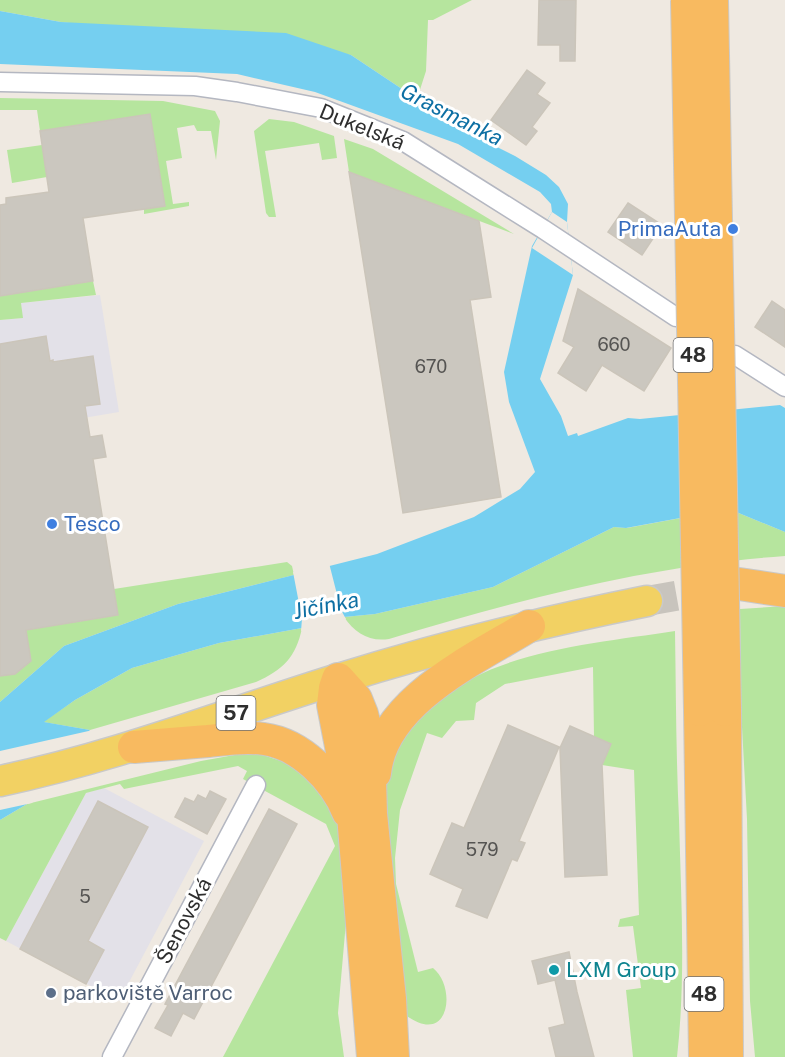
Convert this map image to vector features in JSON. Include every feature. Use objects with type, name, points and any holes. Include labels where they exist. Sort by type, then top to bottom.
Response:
[{"type":"highway","name":"48","points":[[687,0],[712,710],[716,932],[727,1057]]},
{"type":"highway","name":"48","points":[[712,0],[712,710]]},
{"type":"highway","points":[[739,584],[785,591]]},
{"type":"highway","points":[[373,1057],[364,827],[379,755],[390,732],[404,712],[425,693],[456,670],[529,626]]},
{"type":"highway","points":[[338,679],[333,705],[350,785],[364,827],[390,999],[393,1057]]},
{"type":"highway","points":[[134,747],[246,737],[266,739],[288,747],[325,775],[346,806],[364,827]]},
{"type":"highway","name":"48","points":[[705,1057],[716,932]]},
{"type":"highway","points":[[687,1057],[716,932]]},
{"type":"highway","points":[[716,932],[744,1057]]},
{"type":"main road","points":[[739,584],[785,583]]},
{"type":"main road","name":"57","points":[[0,781],[134,747],[338,679],[529,626],[647,601]]},
{"type":"street","name":"Dukelská","points":[[0,82],[195,86],[321,108],[403,141],[676,316]]},
{"type":"street","points":[[735,355],[785,387]]},
{"type":"street","name":"Šenovská","points":[[112,1057],[256,785]]},
{"type":"shaded area","points":[[100,295],[119,412],[0,432],[0,320],[22,318],[21,303]]},
{"type":"shaded area","points":[[104,788],[204,841],[119,1001],[6,941],[86,793]]},
{"type":"green space","points":[[0,0],[472,0],[433,20],[428,20],[426,71],[417,99],[351,55],[61,22],[0,11]]},
{"type":"green space","points":[[0,98],[163,101],[215,111],[220,121],[216,160],[211,131],[197,131],[194,125],[177,128],[182,158],[166,161],[173,204],[189,202],[189,206],[144,214],[144,209],[165,206],[150,114],[40,131],[37,110],[0,110]]},
{"type":"green space","points":[[269,119],[294,122],[334,136],[337,158],[322,160],[319,143],[265,151],[276,217],[269,217],[266,213],[254,131]]},
{"type":"green space","points":[[344,139],[373,149],[514,234],[349,172]]},
{"type":"green space","points":[[42,145],[47,177],[12,183],[7,150]]},
{"type":"green space","points":[[93,281],[96,295],[21,303],[23,318],[0,320],[0,296]]},
{"type":"green space","points":[[729,509],[785,532],[785,556],[683,568],[585,586],[382,640],[363,635],[344,617],[375,614],[493,587],[614,527],[627,528]]},
{"type":"green space","points":[[287,562],[292,566],[294,575],[178,604],[64,646],[0,702],[0,676],[31,661],[26,630],[118,615],[114,589]]},
{"type":"green space","points":[[785,606],[785,1057],[755,1057],[750,1001],[740,609]]},
{"type":"green space","points":[[302,628],[296,647],[287,661],[274,673],[256,682],[90,730],[43,722],[75,700],[132,668],[219,643]]},
{"type":"green space","points":[[675,631],[682,938],[677,1057],[633,1057],[626,990],[641,988],[633,926],[618,927],[620,919],[639,915],[634,770],[602,765],[611,744],[594,737],[593,667],[505,684],[476,703],[474,720],[456,721],[442,738],[427,733],[400,810],[395,858],[396,884],[418,972],[433,968],[441,977],[446,1000],[445,1011],[440,1020],[431,1024],[419,1023],[404,1014],[380,802],[381,792],[391,766],[411,728],[439,699],[473,678],[511,662],[594,643]]},
{"type":"green space","points":[[257,753],[281,761],[285,755],[295,762],[339,817],[350,876],[338,1013],[344,1057],[223,1057],[335,846],[326,824],[243,779],[247,771],[238,766],[124,789],[120,784],[86,793],[6,941],[0,938],[0,820],[27,804],[201,761]]},
{"type":"water","name":"Jičínka","points":[[0,11],[61,22],[286,33],[351,55],[417,99],[476,131],[475,136],[546,175],[559,187],[568,204],[567,222],[573,275],[540,379],[561,416],[568,436],[577,433],[578,436],[628,418],[640,419],[780,405],[785,408],[785,532],[729,509],[626,528],[614,527],[493,587],[375,614],[344,617],[302,628],[219,643],[132,668],[75,700],[44,722],[90,730],[27,804],[0,820],[0,702],[64,646],[178,604],[377,554],[474,517],[520,489],[535,472],[509,402],[504,372],[532,246],[552,212],[551,204],[540,192],[458,144],[315,92],[237,74],[0,64]]},
{"type":"pier","points":[[552,212],[567,222],[573,275],[532,248]]},
{"type":"pier","points":[[329,563],[341,610],[346,619],[301,631],[302,619],[293,572]]},
{"type":"pier","points":[[93,730],[60,764],[32,803],[0,810],[0,751]]},
{"type":"building","points":[[539,0],[576,0],[575,61],[560,61],[560,45],[538,45]]},
{"type":"building","points":[[527,70],[545,83],[537,94],[550,103],[532,127],[537,131],[526,145],[491,120]]},
{"type":"building","points":[[150,114],[165,206],[83,218],[93,281],[0,296],[0,205],[6,204],[6,198],[49,192],[40,131]]},
{"type":"building","points":[[349,172],[479,221],[491,297],[470,300],[501,497],[403,513]]},
{"type":"building","points":[[628,203],[662,225],[642,255],[608,232]]},
{"type":"building","points":[[578,289],[671,348],[644,391],[602,365],[586,391],[558,373],[574,347],[563,341]]},
{"type":"building","points":[[772,301],[785,310],[785,347],[755,327]]},
{"type":"building","name":"Tesco","points":[[46,336],[50,361],[93,356],[100,404],[85,406],[90,437],[102,435],[106,457],[93,459],[118,615],[26,630],[31,661],[15,674],[0,676],[0,344]]},
{"type":"building","points":[[508,725],[559,747],[519,841],[525,843],[517,861],[512,859],[487,918],[456,906],[463,889],[430,874],[452,823],[464,828]]},
{"type":"building","points":[[570,726],[611,744],[602,765],[607,875],[565,877],[560,748]]},
{"type":"building","points":[[210,791],[226,799],[207,834],[175,817],[185,798],[194,802],[198,795],[206,799]]},
{"type":"building","points":[[98,801],[148,827],[88,941],[104,950],[86,984],[20,949]]},
{"type":"building","points":[[269,809],[297,824],[194,1019],[183,1013],[171,1036],[155,1028],[168,1005],[165,1004]]},
{"type":"building","points":[[569,952],[594,1057],[556,1057],[549,1028],[565,1024],[555,980],[538,984],[532,961]]},
{"type":"tunnel","points":[[647,601],[721,588]]},
{"type":"place","name":"PrimaAuta","points":[[733,229]]},
{"type":"place","name":"Tesco","points":[[52,524]]},
{"type":"place","name":"LXM Group","points":[[554,970]]},
{"type":"place","name":"parkoviště Varroc","points":[[51,993]]},
{"type":"water label","name":"Grasmanka","points":[[452,114]]}]
